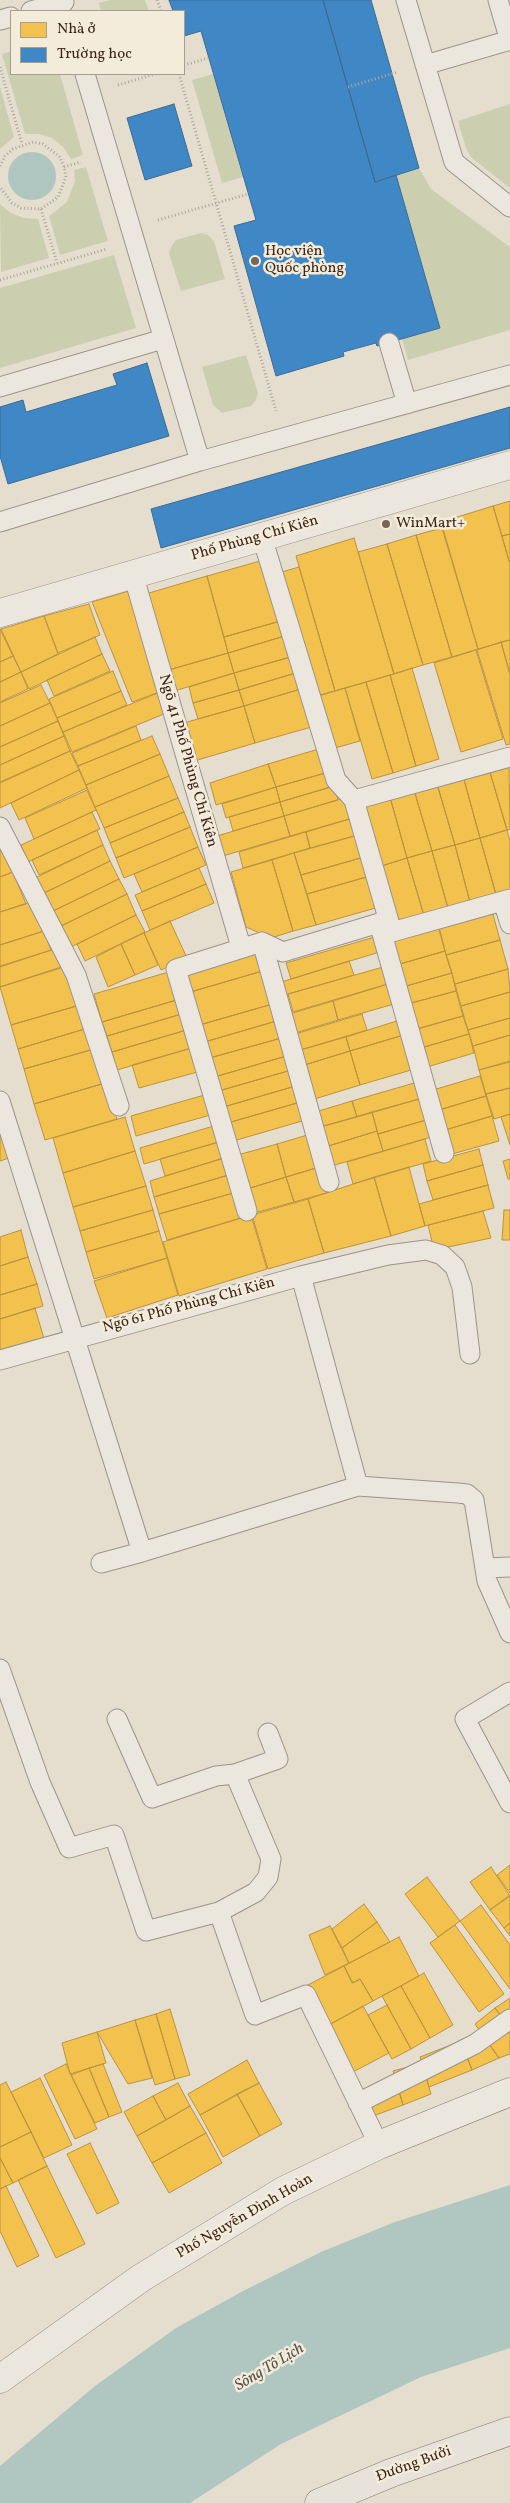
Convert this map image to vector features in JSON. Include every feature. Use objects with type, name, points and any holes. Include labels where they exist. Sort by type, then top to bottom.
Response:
[{"type":"main road","name":"Phố Phùng Chí Kiên","points":[[0,613],[510,465]]},
{"type":"main road","name":"Phố Nguyễn Đình Hoàn","points":[[0,2379],[150,2273],[283,2191],[379,2145],[510,2092]]},
{"type":"main road","name":"Đường Bưởi","points":[[319,2503],[391,2473],[510,2431]]},
{"type":"lane","points":[[406,0],[454,162],[510,207]]},
{"type":"lane","points":[[425,65],[510,40],[498,0]]},
{"type":"lane","points":[[36,10],[65,4]]},
{"type":"lane","points":[[85,75],[200,461]]},
{"type":"lane","points":[[0,387],[163,339]]},
{"type":"lane","points":[[389,343],[407,404]]},
{"type":"lane","points":[[0,522],[200,461],[510,375]]},
{"type":"lane","points":[[262,538],[336,780],[354,800],[385,928],[444,1153]]},
{"type":"lane","name":"Ngõ 41 Phố Phùng Chí Kiên","points":[[133,574],[241,947]]},
{"type":"lane","points":[[354,800],[510,758]]},
{"type":"lane","points":[[0,827],[76,975],[119,1106]]},
{"type":"lane","points":[[247,1211],[176,969],[241,947],[262,942],[283,952],[507,900],[510,924]]},
{"type":"lane","points":[[262,942],[329,1182]]},
{"type":"lane","points":[[0,1101],[142,1552]]},
{"type":"lane","name":"Ngõ 61 Phố Phùng Chí Kiên","points":[[0,1360],[300,1276],[426,1250],[442,1255],[455,1267],[462,1286],[470,1354]]},
{"type":"lane","points":[[300,1276],[358,1486]]},
{"type":"lane","points":[[101,1563],[358,1486],[466,1494],[474,1500],[476,1508],[487,1581],[510,1633]]},
{"type":"lane","points":[[485,1568],[510,1566]]},
{"type":"lane","points":[[0,1670],[40,1782],[68,1848],[114,1835],[146,1931],[219,1912],[256,1892],[268,1878],[271,1859],[235,1774]]},
{"type":"lane","points":[[510,1692],[465,1719],[510,1803]]},
{"type":"lane","points":[[117,1719],[152,1798],[216,1776],[235,1774],[278,1759],[268,1733]]},
{"type":"lane","points":[[219,1912],[256,2015],[306,1995],[379,2145]]},
{"type":"lane","points":[[358,2103],[475,2044],[510,2020]]},
{"type":"path","points":[[185,65],[209,58]]},
{"type":"path","points":[[348,87],[425,65]]},
{"type":"path","points":[[0,67],[22,144]]},
{"type":"path","points":[[111,87],[152,75]]},
{"type":"path","points":[[179,75],[276,412]]},
{"type":"path","points":[[0,166],[5,156],[22,144],[33,142],[43,144],[60,157],[66,178],[61,192],[50,204],[41,209],[21,208],[8,199],[0,187]]},
{"type":"path","points":[[64,167],[82,162]]},
{"type":"path","points":[[151,223],[248,194]]},
{"type":"path","points":[[41,209],[57,264]]},
{"type":"path","points":[[0,280],[112,247]]},
{"type":"green space","points":[[110,0],[145,0],[149,10],[101,10],[99,3]]},
{"type":"green space","points":[[10,51],[10,75],[60,75],[83,155],[71,159],[63,147],[52,138],[39,134],[25,134],[2,54]]},
{"type":"green space","points":[[213,74],[243,177],[222,183],[192,80]]},
{"type":"green space","points":[[0,87],[14,137],[0,149]]},
{"type":"green space","points":[[510,104],[510,188],[472,158],[467,151],[458,121]]},
{"type":"green space","points":[[86,167],[108,241],[60,255],[49,216],[67,202],[75,181],[74,170]]},
{"type":"green space","points":[[419,168],[431,189],[510,247],[510,330],[408,360],[402,339],[440,328],[396,175]]},
{"type":"green space","points":[[0,204],[11,213],[24,218],[38,219],[49,258],[1,272]]},
{"type":"green space","points":[[201,233],[208,235],[214,241],[225,279],[181,291],[169,254],[171,247],[176,240]]},
{"type":"green space","points":[[114,255],[136,328],[0,368],[0,288]]},
{"type":"green space","points":[[246,355],[258,393],[256,400],[251,406],[222,413],[213,405],[202,367]]},
{"type":"water","points":[[32,152],[41,154],[49,159],[54,167],[56,176],[54,185],[49,193],[41,198],[32,200],[23,198],[15,193],[10,185],[8,176],[10,167],[15,159],[23,154]]},
{"type":"water","name":"Sông Tô Lịch","points":[[510,2185],[510,2348],[421,2377],[281,2444],[190,2503],[0,2503],[0,2466],[95,2386],[176,2328],[245,2290],[321,2252],[395,2222]]},
{"type":"building: Nhà ở","points":[[510,501],[510,534],[502,536],[493,506]]},
{"type":"building: Nhà ở","points":[[493,506],[510,564],[510,640],[478,649],[441,522]]},
{"type":"building: Nhà ở","points":[[442,528],[478,649],[452,657],[416,535]]},
{"type":"building: Nhà ở","points":[[510,534],[510,560],[509,561],[502,536]]},
{"type":"building: Nhà ở","points":[[416,535],[452,657],[423,665],[387,544]]},
{"type":"building: Nhà ở","points":[[354,538],[394,674],[335,691],[296,556]]},
{"type":"building: Nhà ở","points":[[387,544],[423,665],[394,674],[358,552]]},
{"type":"building: Nhà ở","points":[[267,559],[284,620],[224,637],[207,576]]},
{"type":"building: Nhà ở","points":[[299,567],[335,691],[312,698],[275,574]]},
{"type":"building: Nhà ở","points":[[207,576],[228,653],[165,671],[142,595]]},
{"type":"building: Nhà ở","points":[[132,590],[165,690],[132,702],[92,602]]},
{"type":"building: Nhà ở","points":[[89,604],[100,635],[58,653],[44,616]]},
{"type":"building: Nhà ở","points":[[44,616],[58,654],[21,672],[1,629]]},
{"type":"building: Nhà ở","points":[[284,620],[288,635],[228,653],[224,637]]},
{"type":"building: Nhà ở","points":[[0,629],[13,656],[0,662]]},
{"type":"building: Nhà ở","points":[[288,635],[294,656],[234,673],[228,653]]},
{"type":"building: Nhà ở","points":[[95,637],[102,654],[29,689],[21,672]]},
{"type":"building: Nhà ở","points":[[510,640],[510,674],[501,642]]},
{"type":"building: Nhà ở","points":[[501,642],[510,674],[510,744],[506,745],[477,650]]},
{"type":"building: Nhà ở","points":[[476,650],[503,739],[461,752],[434,663]]},
{"type":"building: Nhà ở","points":[[228,653],[234,673],[171,692],[165,671]]},
{"type":"building: Nhà ở","points":[[102,654],[110,671],[54,696],[47,680]]},
{"type":"building: Nhà ở","points":[[13,656],[21,672],[0,682],[0,662]]},
{"type":"building: Nhà ở","points":[[294,656],[299,672],[239,690],[234,673]]},
{"type":"building: Nhà ở","points":[[412,668],[439,759],[416,766],[390,675]]},
{"type":"building: Nhà ở","points":[[113,671],[121,691],[57,718],[49,699]]},
{"type":"building: Nhà ở","points":[[21,672],[28,689],[0,702],[0,682]]},
{"type":"building: Nhà ở","points":[[299,672],[304,688],[244,706],[239,690]]},
{"type":"building: Nhà ở","points":[[234,673],[239,690],[193,703],[189,687]]},
{"type":"building: Nhà ở","points":[[390,675],[416,766],[393,773],[366,682]]},
{"type":"building: Nhà ở","points":[[366,682],[393,773],[372,779],[345,688]]},
{"type":"building: Nhà ở","points":[[41,685],[50,703],[0,726],[0,703]]},
{"type":"building: Nhà ở","points":[[304,688],[315,726],[255,743],[244,706]]},
{"type":"building: Nhà ở","points":[[345,688],[360,741],[328,750],[313,697]]},
{"type":"building: Nhà ở","points":[[165,690],[171,711],[72,752],[63,732]]},
{"type":"building: Nhà ở","points":[[239,690],[244,706],[198,719],[193,703]]},
{"type":"building: Nhà ở","points":[[121,691],[127,705],[63,732],[57,718]]},
{"type":"building: Nhà ở","points":[[50,703],[58,721],[0,747],[0,726]]},
{"type":"building: Nhà ở","points":[[244,706],[255,743],[191,762],[180,724]]},
{"type":"building: Nhà ở","points":[[58,721],[64,736],[0,765],[0,747]]},
{"type":"building: Nhà ở","points":[[136,726],[141,740],[78,766],[72,753]]},
{"type":"building: Nhà ở","points":[[64,736],[70,751],[0,782],[0,765]]},
{"type":"building: Nhà ở","points":[[152,736],[160,754],[86,785],[78,766]]},
{"type":"building: Nhà ở","points":[[322,748],[329,772],[276,787],[268,764]]},
{"type":"building: Nhà ở","points":[[70,751],[79,770],[0,808],[0,783]]},
{"type":"building: Nhà ở","points":[[160,754],[169,776],[95,807],[86,785]]},
{"type":"building: Nhà ở","points":[[268,764],[276,787],[216,805],[210,783]]},
{"type":"building: Nhà ở","points":[[509,764],[510,829],[507,830],[489,769]]},
{"type":"building: Nhà ở","points":[[489,769],[507,830],[480,838],[463,776]]},
{"type":"building: Nhà ở","points":[[79,770],[87,788],[19,820],[11,803]]},
{"type":"building: Nhà ở","points":[[329,772],[334,786],[280,802],[276,787]]},
{"type":"building: Nhà ở","points":[[169,776],[178,798],[104,828],[95,807]]},
{"type":"building: Nhà ở","points":[[463,776],[480,838],[455,845],[437,784]]},
{"type":"building: Nhà ở","points":[[437,784],[455,845],[432,851],[414,790]]},
{"type":"building: Nhà ở","points":[[334,786],[338,800],[284,816],[280,802]]},
{"type":"building: Nhà ở","points":[[276,787],[280,802],[226,818],[222,804]]},
{"type":"building: Nhà ở","points":[[87,790],[96,810],[34,839],[25,818]]},
{"type":"building: Nhà ở","points":[[414,790],[432,851],[407,858],[390,797]]},
{"type":"building: Nhà ở","points":[[347,797],[353,818],[290,836],[284,816]]},
{"type":"building: Nhà ở","points":[[390,797],[407,858],[375,868],[358,806]]},
{"type":"building: Nhà ở","points":[[178,798],[184,812],[110,843],[104,828]]},
{"type":"building: Nhà ở","points":[[280,802],[284,816],[233,831],[229,817]]},
{"type":"building: Nhà ở","points":[[92,812],[100,829],[28,862],[21,845]]},
{"type":"building: Nhà ở","points":[[184,812],[190,827],[116,858],[110,843]]},
{"type":"building: Nhà ở","points":[[284,816],[290,836],[223,856],[217,836]]},
{"type":"building: Nhà ở","points":[[353,818],[358,835],[310,848],[306,832]]},
{"type":"building: Nhà ở","points":[[190,827],[198,847],[124,878],[116,858]]},
{"type":"building: Nhà ở","points":[[97,830],[103,845],[39,875],[32,860]]},
{"type":"building: Nhà ở","points":[[507,830],[510,841],[510,895],[497,898],[480,838]]},
{"type":"building: Nhà ở","points":[[306,832],[310,848],[243,868],[239,852]]},
{"type":"building: Nhà ở","points":[[358,835],[364,857],[301,875],[294,853]]},
{"type":"building: Nhà ở","points":[[480,838],[497,898],[471,906],[455,845]]},
{"type":"building: Nhà ở","points":[[0,842],[13,872],[0,877]]},
{"type":"building: Nhà ở","points":[[103,845],[110,861],[40,895],[33,879]]},
{"type":"building: Nhà ở","points":[[455,845],[471,906],[449,912],[432,851]]},
{"type":"building: Nhà ở","points":[[198,847],[206,865],[142,892],[134,874]]},
{"type":"building: Nhà ở","points":[[432,851],[449,912],[425,919],[407,858]]},
{"type":"building: Nhà ở","points":[[294,853],[316,925],[293,931],[272,860]]},
{"type":"building: Nhà ở","points":[[364,857],[370,876],[307,894],[301,875]]},
{"type":"building: Nhà ở","points":[[407,858],[425,919],[392,928],[375,868]]},
{"type":"building: Nhà ở","points":[[272,860],[293,931],[271,938],[246,927],[231,872]]},
{"type":"building: Nhà ở","points":[[110,861],[119,879],[49,913],[40,895]]},
{"type":"building: Nhà ở","points":[[199,868],[206,884],[142,911],[135,895]]},
{"type":"building: Nhà ở","points":[[13,872],[26,904],[0,912],[0,877]]},
{"type":"building: Nhà ở","points":[[370,876],[379,907],[316,925],[307,894]]},
{"type":"building: Nhà ở","points":[[119,879],[127,894],[61,926],[49,913]]},
{"type":"building: Nhà ở","points":[[206,884],[214,903],[150,930],[142,911]]},
{"type":"building: Nhà ở","points":[[127,894],[136,915],[71,947],[61,926]]},
{"type":"building: Nhà ở","points":[[33,901],[44,931],[0,945],[0,912]]},
{"type":"building: Nhà ở","points":[[491,907],[500,940],[446,955],[437,922]]},
{"type":"building: Nhà ở","points":[[136,915],[145,932],[85,961],[77,944]]},
{"type":"building: Nhà ở","points":[[170,921],[187,958],[161,970],[144,933]]},
{"type":"building: Nhà ở","points":[[439,927],[445,951],[393,966],[387,942]]},
{"type":"building: Nhà ở","points":[[44,931],[51,950],[0,967],[0,945]]},
{"type":"building: Nhà ở","points":[[144,933],[158,965],[135,975],[121,944]]},
{"type":"building: Nhà ở","points":[[378,936],[383,951],[291,979],[286,963]]},
{"type":"building: Nhà ở","points":[[500,940],[508,969],[455,984],[446,955]]},
{"type":"building: Nhà ở","points":[[121,944],[135,975],[108,987],[96,957]]},
{"type":"building: Nhà ở","points":[[260,948],[266,970],[187,993],[181,971]]},
{"type":"building: Nhà ở","points":[[55,949],[61,967],[0,987],[0,966]]},
{"type":"building: Nhà ở","points":[[445,951],[452,973],[399,988],[393,966]]},
{"type":"building: Nhà ở","points":[[349,961],[354,975],[278,997],[275,984]]},
{"type":"building: Nhà ở","points":[[67,966],[80,1005],[11,1025],[0,987]]},
{"type":"building: Nhà ở","points":[[383,967],[388,984],[293,1012],[288,994]]},
{"type":"building: Nhà ở","points":[[508,969],[510,992],[461,1006],[455,984]]},
{"type":"building: Nhà ở","points":[[266,970],[276,1003],[196,1026],[187,993]]},
{"type":"building: Nhà ở","points":[[172,971],[180,999],[102,1022],[94,994]]},
{"type":"building: Nhà ở","points":[[452,973],[456,991],[404,1005],[399,988]]},
{"type":"building: Nhà ở","points":[[388,984],[394,1004],[338,1020],[333,1001]]},
{"type":"building: Nhà ở","points":[[456,991],[463,1016],[411,1031],[404,1005]]},
{"type":"building: Nhà ở","points":[[510,992],[510,1018],[468,1030],[461,1006]]},
{"type":"building: Nhà ở","points":[[180,999],[185,1013],[107,1036],[102,1022]]},
{"type":"building: Nhà ở","points":[[333,1001],[338,1020],[292,1034],[286,1015]]},
{"type":"building: Nhà ở","points":[[276,1003],[280,1020],[201,1043],[196,1026]]},
{"type":"building: Nhà ở","points":[[80,1005],[88,1028],[18,1049],[11,1025]]},
{"type":"building: Nhà ở","points":[[185,1013],[190,1029],[112,1052],[107,1036]]},
{"type":"building: Nhà ở","points":[[362,1014],[367,1030],[297,1051],[292,1035]]},
{"type":"building: Nhà ở","points":[[463,1016],[469,1034],[421,1048],[416,1029]]},
{"type":"building: Nhà ở","points":[[510,1018],[510,1035],[473,1046],[468,1030]]},
{"type":"building: Nhà ở","points":[[403,1019],[407,1034],[350,1051],[346,1037]]},
{"type":"building: Nhà ở","points":[[280,1020],[285,1037],[206,1059],[201,1043]]},
{"type":"building: Nhà ở","points":[[88,1028],[94,1049],[24,1069],[18,1049]]},
{"type":"building: Nhà ở","points":[[190,1029],[195,1047],[117,1070],[112,1052]]},
{"type":"building: Nhà ở","points":[[407,1034],[418,1068],[360,1085],[350,1051]]},
{"type":"building: Nhà ở","points":[[469,1034],[474,1053],[427,1067],[421,1048]]},
{"type":"building: Nhà ở","points":[[510,1035],[510,1061],[479,1070],[473,1046]]},
{"type":"building: Nhà ở","points":[[285,1037],[290,1055],[211,1078],[206,1059]]},
{"type":"building: Nhà ở","points":[[346,1037],[350,1051],[301,1066],[297,1051]]},
{"type":"building: Nhà ở","points":[[195,1047],[201,1071],[139,1088],[132,1065]]},
{"type":"building: Nhà ở","points":[[94,1049],[105,1083],[34,1104],[24,1069]]},
{"type":"building: Nhà ở","points":[[350,1051],[360,1085],[308,1101],[298,1067]]},
{"type":"building: Nhà ở","points":[[290,1055],[295,1069],[215,1092],[211,1078]]},
{"type":"building: Nhà ở","points":[[510,1062],[510,1088],[486,1094],[479,1070]]},
{"type":"building: Nhà ở","points":[[295,1069],[299,1085],[220,1108],[215,1092]]},
{"type":"building: Nhà ở","points":[[480,1076],[486,1096],[439,1110],[433,1090]]},
{"type":"building: Nhà ở","points":[[421,1081],[426,1097],[357,1117],[352,1101]]},
{"type":"building: Nhà ở","points":[[105,1083],[117,1119],[45,1140],[34,1104]]},
{"type":"building: Nhà ở","points":[[299,1085],[304,1101],[224,1124],[220,1108]]},
{"type":"building: Nhà ở","points":[[510,1088],[510,1114],[494,1119],[486,1094]]},
{"type":"building: Nhà ở","points":[[208,1094],[214,1114],[136,1136],[131,1116]]},
{"type":"building: Nhà ở","points":[[486,1096],[492,1116],[445,1130],[439,1110]]},
{"type":"building: Nhà ở","points":[[426,1097],[433,1118],[378,1134],[372,1112]]},
{"type":"building: Nhà ở","points":[[304,1101],[309,1119],[230,1142],[224,1124]]},
{"type":"building: Nhà ở","points":[[352,1101],[357,1117],[317,1128],[312,1113]]},
{"type":"building: Nhà ở","points":[[372,1112],[377,1131],[322,1148],[317,1128]]},
{"type":"building: Nhà ở","points":[[510,1114],[510,1145],[501,1117]]},
{"type":"building: Nhà ở","points":[[492,1116],[499,1141],[452,1154],[445,1130]]},
{"type":"building: Nhà ở","points":[[125,1117],[135,1151],[63,1173],[53,1138]]},
{"type":"building: Nhà ở","points":[[433,1118],[438,1135],[383,1151],[378,1134]]},
{"type":"building: Nhà ở","points":[[217,1125],[222,1141],[144,1164],[140,1148]]},
{"type":"building: Nhà ở","points":[[377,1131],[383,1151],[328,1167],[322,1148]]},
{"type":"building: Nhà ở","points":[[314,1133],[323,1166],[286,1177],[277,1144]]},
{"type":"building: Nhà ở","points":[[5,1135],[12,1157],[0,1161],[0,1136]]},
{"type":"building: Nhà ở","points":[[425,1139],[431,1161],[353,1184],[347,1162]]},
{"type":"building: Nhà ở","points":[[222,1141],[227,1157],[165,1176],[160,1159]]},
{"type":"building: Nhà ở","points":[[277,1144],[286,1177],[244,1190],[234,1156]]},
{"type":"building: Nhà ở","points":[[479,1149],[483,1165],[427,1181],[423,1164]]},
{"type":"building: Nhà ở","points":[[135,1151],[146,1186],[73,1207],[63,1173]]},
{"type":"building: Nhà ở","points":[[227,1157],[232,1174],[154,1197],[150,1181]]},
{"type":"building: Nhà ở","points":[[510,1159],[510,1179],[508,1179],[503,1161]]},
{"type":"building: Nhà ở","points":[[483,1165],[488,1185],[433,1200],[427,1181]]},
{"type":"building: Nhà ở","points":[[323,1166],[330,1192],[294,1202],[286,1177]]},
{"type":"building: Nhà ở","points":[[409,1167],[425,1226],[391,1236],[374,1177]]},
{"type":"building: Nhà ở","points":[[232,1174],[237,1192],[159,1214],[154,1197]]},
{"type":"building: Nhà ở","points":[[286,1177],[294,1202],[251,1214],[244,1190]]},
{"type":"building: Nhà ở","points":[[374,1177],[391,1236],[324,1253],[308,1199]]},
{"type":"building: Nhà ở","points":[[488,1185],[494,1208],[425,1226],[419,1204]]},
{"type":"building: Nhà ở","points":[[146,1186],[153,1210],[80,1231],[73,1207]]},
{"type":"building: Nhà ở","points":[[237,1192],[244,1217],[167,1240],[159,1214]]},
{"type":"building: Nhà ở","points":[[308,1199],[324,1253],[268,1269],[252,1215]]},
{"type":"building: Nhà ở","points":[[153,1210],[159,1231],[86,1252],[80,1231]]},
{"type":"building: Nhà ở","points":[[504,1210],[510,1210],[510,1240],[502,1240]]},
{"type":"building: Nhà ở","points":[[483,1211],[491,1238],[434,1250],[428,1225]]},
{"type":"building: Nhà ở","points":[[251,1215],[267,1269],[179,1296],[163,1242]]},
{"type":"building: Nhà ở","points":[[21,1230],[28,1257],[0,1266],[0,1237]]},
{"type":"building: Nhà ở","points":[[159,1231],[167,1258],[94,1279],[86,1252]]},
{"type":"building: Nhà ở","points":[[28,1257],[37,1284],[0,1295],[0,1266]]},
{"type":"building: Nhà ở","points":[[167,1258],[178,1295],[107,1318],[94,1281]]},
{"type":"building: Nhà ở","points":[[37,1284],[43,1306],[0,1319],[0,1295]]},
{"type":"building: Nhà ở","points":[[35,1308],[45,1342],[0,1356],[0,1319]]},
{"type":"building: Nhà ở","points":[[510,1865],[510,1893],[497,1875]]},
{"type":"building: Nhà ở","points":[[491,1867],[510,1896],[490,1910],[470,1882]]},
{"type":"building: Nhà ở","points":[[427,1877],[460,1921],[438,1937],[405,1894]]},
{"type":"building: Nhà ở","points":[[510,1895],[510,1923],[504,1928],[490,1910]]},
{"type":"building: Nhà ở","points":[[364,1904],[377,1922],[342,1948],[332,1929]]},
{"type":"building: Nhà ở","points":[[481,1905],[510,1945],[510,1989],[460,1921]]},
{"type":"building: Nhà ở","points":[[377,1922],[390,1942],[349,1963],[342,1948]]},
{"type":"building: Nhà ở","points":[[510,1923],[510,1936],[504,1928]]},
{"type":"building: Nhà ở","points":[[455,1925],[504,1994],[479,2012],[430,1943]]},
{"type":"building: Nhà ở","points":[[330,1926],[349,1963],[325,1975],[309,1935]]},
{"type":"building: Nhà ở","points":[[399,1937],[419,1976],[373,2001],[360,1979],[353,1983],[344,1966]]},
{"type":"building: Nhà ở","points":[[344,1966],[352,1983],[360,1979],[373,2001],[327,2026],[306,1986]]},
{"type":"building: Nhà ở","points":[[424,1973],[453,2025],[430,2038],[401,1986]]},
{"type":"building: Nhà ở","points":[[401,1986],[430,2038],[411,2049],[382,1996]]},
{"type":"building: Nhà ở","points":[[510,1998],[510,2028],[495,2008]]},
{"type":"building: Nhà ở","points":[[387,2005],[411,2049],[392,2059],[368,2015]]},
{"type":"building: Nhà ở","points":[[363,2006],[389,2053],[353,2072],[327,2026]]},
{"type":"building: Nhà ở","points":[[495,2008],[510,2028],[510,2054],[499,2058],[475,2024]]},
{"type":"building: Nhà ở","points":[[170,2009],[190,2075],[175,2079],[156,2014]]},
{"type":"building: Nhà ở","points":[[156,2014],[175,2079],[155,2085],[135,2020]]},
{"type":"building: Nhà ở","points":[[135,2020],[152,2078],[128,2084],[97,2032]]},
{"type":"building: Nhà ở","points":[[480,2031],[499,2058],[472,2070],[461,2041]]},
{"type":"building: Nhà ở","points":[[97,2032],[106,2063],[70,2074],[62,2043]]},
{"type":"building: Nhà ở","points":[[461,2041],[472,2070],[429,2087],[420,2057]]},
{"type":"building: Nhà ở","points":[[247,2060],[259,2083],[200,2115],[188,2094]]},
{"type":"building: Nhà ở","points":[[422,2063],[431,2094],[403,2105],[393,2071]]},
{"type":"building: Nhà ở","points":[[66,2064],[97,2129],[75,2139],[44,2075]]},
{"type":"building: Nhà ở","points":[[103,2064],[122,2112],[109,2117],[89,2068]]},
{"type":"building: Nhà ở","points":[[89,2068],[109,2117],[95,2123],[71,2075]]},
{"type":"building: Nhà ở","points":[[40,2078],[72,2145],[44,2158],[11,2092]]},
{"type":"building: Nhà ở","points":[[396,2080],[403,2105],[373,2116],[364,2095]]},
{"type":"building: Nhà ở","points":[[6,2082],[31,2132],[0,2147],[0,2085]]},
{"type":"building: Nhà ở","points":[[178,2083],[190,2106],[166,2120],[153,2096]]},
{"type":"building: Nhà ở","points":[[259,2083],[282,2124],[260,2136],[237,2094]]},
{"type":"building: Nhà ở","points":[[237,2094],[260,2136],[223,2157],[200,2115]]},
{"type":"building: Nhà ở","points":[[153,2096],[166,2120],[137,2136],[124,2112]]},
{"type":"building: Nhà ở","points":[[190,2106],[206,2133],[152,2163],[137,2136]]},
{"type":"building: Nhà ở","points":[[31,2132],[47,2166],[13,2183],[0,2158],[0,2147]]},
{"type":"building: Nhà ở","points":[[206,2133],[222,2163],[169,2193],[152,2163]]},
{"type":"building: Nhà ở","points":[[90,2143],[119,2203],[97,2214],[67,2154]]},
{"type":"building: Nhà ở","points":[[0,2158],[13,2183],[0,2189]]},
{"type":"building: Nhà ở","points":[[47,2166],[85,2244],[56,2258],[18,2180]]},
{"type":"building: Nhà ở","points":[[6,2186],[39,2256],[17,2267],[0,2231],[0,2189]]},
{"type":"building: Trường học","points":[[169,0],[323,0],[375,182],[396,175],[440,328],[377,346],[376,343],[343,352],[344,356],[276,376],[234,226],[256,220],[201,31],[185,36],[185,10],[173,10]]},
{"type":"building: Trường học","points":[[323,0],[371,0],[419,168],[375,182]]},
{"type":"building: Trường học","points":[[174,104],[192,166],[145,180],[127,118]]},
{"type":"building: Trường học","points":[[147,363],[169,436],[8,484],[0,456],[0,407],[23,400],[26,412],[117,385],[113,374]]},
{"type":"building: Trường học","points":[[510,407],[510,448],[161,548],[151,509]]},
{"type":"place","name":"Học viện Quốc phòng","points":[[255,261]]},
{"type":"place","name":"WinMart+","points":[[386,524]]}]
